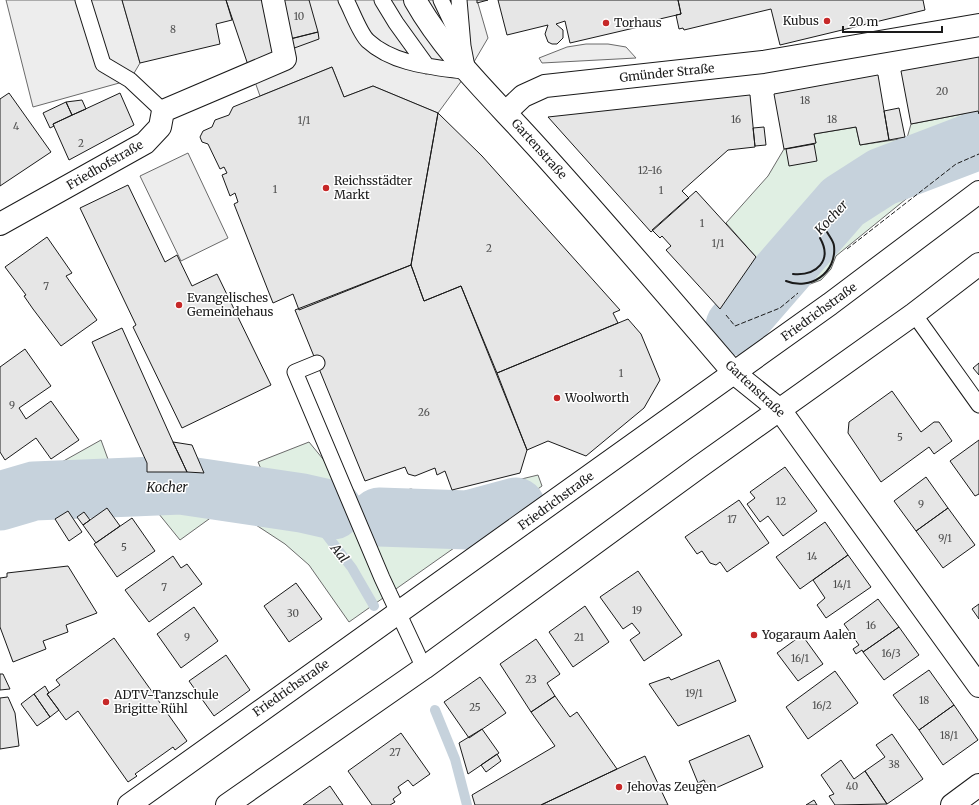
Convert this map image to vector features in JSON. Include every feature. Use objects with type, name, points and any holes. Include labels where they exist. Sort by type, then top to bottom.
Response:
[{"type":"main road","points":[[163,111],[285,59],[273,0]]},
{"type":"main road","points":[[415,0],[424,15],[468,72],[506,112]]},
{"type":"main road","name":"Gmünder Straße","points":[[506,112],[523,96],[545,86],[763,62],[979,25]]},
{"type":"main road","name":"Friedhofstraße","points":[[0,224],[145,143],[160,126],[163,111]]},
{"type":"main road","name":"Gartenstraße","points":[[506,112],[633,254],[734,372],[780,410],[979,686]]},
{"type":"main road","name":"Friedrichstraße","points":[[128,805],[397,612],[511,533],[868,276],[979,192]]},
{"type":"main road","points":[[231,804],[424,668],[914,314],[979,264]]},
{"type":"main road","points":[[952,805],[979,785]]},
{"type":"lane","points":[[83,0],[103,64],[130,80],[163,111]]},
{"type":"lane","points":[[346,0],[367,40],[389,55],[427,66],[468,72],[463,46],[459,0]]},
{"type":"lane","points":[[382,0],[396,23],[427,66]]},
{"type":"lane","points":[[441,0],[463,46]]},
{"type":"lane","points":[[914,314],[979,404]]},
{"type":"lane","points":[[317,363],[295,372],[397,612],[424,668]]},
{"type":"green space","points":[[978,111],[979,149],[954,160],[836,256],[831,269],[821,280],[805,286],[779,306],[735,324],[720,309],[756,257],[726,223],[768,176],[784,149],[816,143],[814,134],[856,127],[860,145],[907,138],[911,124]]},
{"type":"green space","points":[[101,440],[113,473],[204,473],[268,485],[258,462],[309,442],[378,526],[402,529],[392,493],[411,489],[443,498],[538,475],[542,486],[349,622],[309,565],[285,544],[227,506],[180,540],[150,503],[93,501],[54,503],[17,511],[0,518],[0,484],[60,463]]},
{"type":"shaded area","points":[[6,0],[122,0],[140,63],[130,80],[33,107]]},
{"type":"shaded area","points":[[226,0],[477,0],[488,38],[468,72],[438,113],[373,86],[344,97],[332,67],[260,96]]},
{"type":"shaded area","points":[[586,44],[608,44],[626,47],[636,58],[542,63],[539,58],[567,47]]},
{"type":"shaded area","points":[[188,153],[228,238],[181,261],[140,176]]},
{"type":"building","points":[[122,0],[226,0],[232,20],[216,24],[220,44],[140,63]]},
{"type":"building","points":[[226,0],[280,0],[290,39],[318,32],[319,39],[248,65]]},
{"type":"building","points":[[280,0],[309,0],[318,32],[290,39]]},
{"type":"building","points":[[477,0],[488,0],[477,3]]},
{"type":"building","name":"Torhaus","points":[[498,0],[678,0],[681,14],[647,22],[647,25],[570,43],[565,21],[556,24],[563,30],[563,38],[557,44],[552,44],[548,42],[545,34],[548,25],[507,35]]},
{"type":"building","name":"Kubus","points":[[678,0],[923,0],[925,10],[780,45],[771,9],[684,30],[683,28],[679,29],[676,15],[681,14]]},
{"type":"building","points":[[979,57],[979,114],[978,111],[911,124],[901,71]]},
{"type":"building","name":"Reichsstädter Markt","points":[[332,67],[344,97],[373,86],[438,113],[411,265],[299,310],[293,294],[273,303],[234,204],[238,202],[235,193],[230,196],[222,175],[227,173],[224,167],[220,169],[208,144],[202,142],[200,137],[203,131],[212,127],[215,120],[229,115],[233,107]]},
{"type":"building","points":[[878,75],[889,140],[860,145],[856,127],[814,134],[816,143],[784,149],[774,94]]},
{"type":"building","points":[[9,93],[51,152],[0,186],[0,99]]},
{"type":"building","points":[[120,93],[134,125],[69,160],[53,124]]},
{"type":"building","points":[[750,95],[755,147],[728,150],[682,191],[689,198],[651,232],[548,117]]},
{"type":"building","points":[[82,100],[86,109],[72,115],[66,102]]},
{"type":"building","points":[[66,102],[72,115],[53,124],[54,126],[50,128],[43,113]]},
{"type":"building","points":[[899,108],[905,137],[889,140],[884,111]]},
{"type":"building","name":"Reichsstädter Markt","points":[[438,113],[482,156],[620,310],[613,313],[618,323],[497,373],[461,286],[424,301],[411,265]]},
{"type":"building","points":[[764,127],[766,145],[755,146],[753,128]]},
{"type":"building","points":[[814,144],[817,161],[789,166],[786,149]]},
{"type":"building","name":"Evangelisches Gemeindehaus","points":[[128,185],[165,262],[177,255],[192,286],[217,274],[271,385],[182,428],[133,327],[136,325],[80,208]]},
{"type":"building","points":[[696,191],[756,257],[720,309],[666,250],[671,246],[662,236],[660,238],[652,230]]},
{"type":"building","points":[[47,237],[72,273],[66,276],[97,320],[61,346],[33,309],[24,296],[26,295],[5,267]]},
{"type":"building","points":[[411,265],[424,301],[461,286],[527,450],[520,473],[452,490],[445,471],[437,475],[435,468],[415,476],[408,474],[405,467],[365,481],[295,310]]},
{"type":"building","points":[[628,319],[641,334],[660,380],[644,408],[586,456],[548,441],[527,450],[497,373]]},
{"type":"building","points":[[122,328],[187,472],[147,472],[147,463],[92,342]]},
{"type":"building","points":[[25,349],[51,386],[19,408],[26,419],[51,401],[79,440],[51,459],[36,438],[5,460],[0,452],[0,367]]},
{"type":"building","points":[[979,363],[979,375],[973,368]]},
{"type":"building","points":[[892,391],[921,432],[934,422],[939,422],[952,441],[934,454],[929,447],[881,482],[848,433],[849,422]]},
{"type":"building","points":[[979,440],[979,494],[975,496],[950,461]]},
{"type":"building","points":[[173,442],[192,445],[204,473],[187,472]]},
{"type":"building","points":[[785,467],[817,511],[783,536],[768,516],[760,522],[747,504],[755,498],[750,492]]},
{"type":"building","points":[[926,477],[948,508],[916,531],[894,501]]},
{"type":"building","points":[[739,500],[769,543],[727,572],[720,562],[716,565],[710,563],[702,551],[697,554],[685,537]]},
{"type":"building","points":[[107,508],[120,526],[96,543],[83,525]]},
{"type":"building","points":[[948,508],[975,545],[943,568],[916,531]]},
{"type":"building","points":[[68,511],[82,532],[69,541],[55,519]]},
{"type":"building","points":[[84,512],[90,520],[83,525],[77,517]]},
{"type":"building","points":[[132,518],[155,551],[117,577],[94,544]]},
{"type":"building","points":[[825,522],[848,555],[800,589],[776,557]]},
{"type":"building","points":[[848,555],[871,587],[826,618],[817,605],[825,598],[813,580]]},
{"type":"building","points":[[173,556],[181,568],[187,564],[202,584],[149,622],[125,590]]},
{"type":"building","points":[[68,566],[97,613],[66,625],[68,632],[43,641],[46,649],[13,662],[0,627],[0,578],[7,577],[7,573]]},
{"type":"building","points":[[638,571],[682,635],[644,661],[630,640],[640,633],[632,623],[623,629],[600,597]]},
{"type":"building","points":[[296,583],[322,619],[289,642],[264,606]]},
{"type":"building","points":[[878,599],[899,627],[863,652],[862,650],[856,654],[853,649],[859,645],[844,624]]},
{"type":"building","points":[[979,604],[979,619],[972,609]]},
{"type":"building","points":[[585,606],[609,642],[573,667],[549,632]]},
{"type":"building","points":[[194,607],[218,641],[181,668],[157,634]]},
{"type":"building","points":[[899,627],[919,655],[884,680],[863,652]]},
{"type":"building","points":[[802,635],[823,664],[798,681],[777,653]]},
{"type":"building","name":"ADTV-Tanzschule Brigitte Rühl","points":[[114,638],[187,741],[175,750],[173,747],[135,774],[137,776],[128,782],[78,711],[66,720],[47,694],[60,685],[56,680]]},
{"type":"building","points":[[536,639],[560,674],[547,683],[555,696],[531,712],[500,664]]},
{"type":"building","points":[[226,655],[250,690],[214,716],[189,681]]},
{"type":"building","points":[[719,660],[736,701],[678,726],[649,684],[669,677],[671,680]]},
{"type":"building","points":[[929,670],[954,705],[919,730],[893,695]]},
{"type":"building","points":[[835,671],[858,703],[808,739],[786,707]]},
{"type":"building","points":[[0,674],[3,674],[10,689],[0,690]]},
{"type":"building","points":[[480,677],[506,713],[469,738],[444,702]]},
{"type":"building","points":[[45,686],[49,693],[47,694],[59,710],[50,717],[34,694]]},
{"type":"building","points":[[34,694],[50,717],[37,726],[21,704]]},
{"type":"building","points":[[555,696],[570,717],[577,712],[617,769],[541,805],[475,805],[472,795],[555,746],[531,712]]},
{"type":"building","points":[[8,697],[15,713],[19,746],[0,749],[0,698]]},
{"type":"building","points":[[954,705],[978,740],[943,765],[919,730]]},
{"type":"building","points":[[482,729],[499,753],[468,774],[459,743]]},
{"type":"building","points":[[401,733],[430,774],[413,786],[408,780],[398,787],[401,793],[393,799],[395,802],[390,805],[372,805],[348,771]]},
{"type":"building","points":[[892,734],[923,779],[887,804],[865,771],[885,757],[876,745]]},
{"type":"building","points":[[749,735],[763,767],[709,791],[704,780],[698,783],[689,761]]},
{"type":"building","points":[[497,754],[501,761],[486,772],[481,765]]},
{"type":"building","name":"Jehovas Zeugen","points":[[645,756],[668,805],[541,805],[617,769]]},
{"type":"building","points":[[841,760],[854,779],[865,771],[887,804],[835,805],[829,796],[834,794],[821,775]]},
{"type":"building","points":[[330,786],[343,805],[303,805]]},
{"type":"building","points":[[814,800],[817,805],[806,805]]},
{"type":"waterway","name":"Kocher","points":[[735,326],[843,202],[882,177],[979,140]]},
{"type":"waterway","name":"Kocher","points":[[0,501],[34,491],[181,485],[302,503],[333,510]]},
{"type":"waterway","name":"Aal","points":[[302,503],[352,568],[374,606]]},
{"type":"waterway","name":"Kocher","points":[[379,517],[468,520],[516,507]]},
{"type":"waterway","name":"Aal","points":[[435,710],[455,759],[467,805]]},
{"type":"fence","points":[[847,249],[956,164],[979,154]]},
{"type":"fence","points":[[726,315],[735,326],[780,308],[798,293]]},
{"type":"wall","points":[[786,281],[804,284],[813,281],[826,272],[834,256],[833,241],[827,232]]},
{"type":"wall","points":[[793,274],[809,272],[815,270],[820,265],[824,254],[824,246],[820,238]]},
{"type":"place","name":"Kubus","points":[[827,21]]},
{"type":"place","name":"Torhaus","points":[[606,23]]},
{"type":"place","name":"Reichsstädter Markt","points":[[326,188]]},
{"type":"place","name":"Evangelisches Gemeindehaus","points":[[179,305]]},
{"type":"place","name":"Woolworth","points":[[557,398]]},
{"type":"place","name":"Yogaraum Aalen","points":[[754,635]]},
{"type":"place","name":"ADTV-Tanzschule Brigitte Rühl","points":[[106,702]]},
{"type":"place","name":"Jehovas Zeugen","points":[[619,787]]}]
